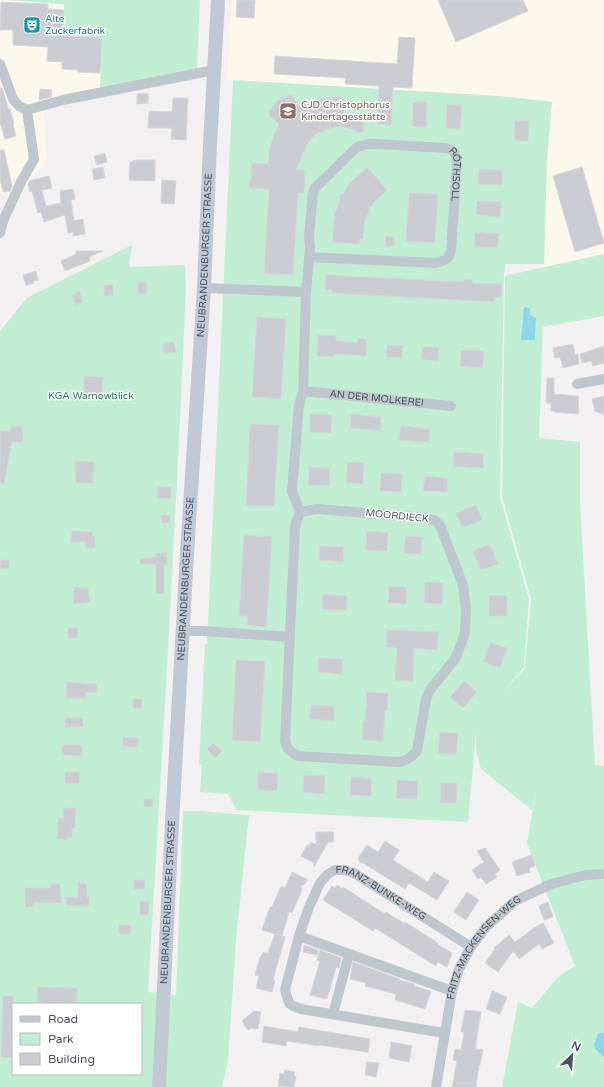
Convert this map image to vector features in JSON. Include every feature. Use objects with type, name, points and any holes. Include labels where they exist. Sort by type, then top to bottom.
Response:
[{"type":"main road","name":"NEUBRANDENBURGER STRASSE","points":[[159,1087],[167,909],[187,547],[204,288],[218,0]]},
{"type":"street","points":[[0,64],[13,99],[19,106],[27,110],[63,100],[214,70]]},
{"type":"street","points":[[0,233],[2,222],[34,159],[27,110]]},
{"type":"street","name":"RÖTHSOLL","points":[[306,292],[313,193],[315,188],[357,147],[376,144],[445,148],[453,151],[456,155],[457,162],[451,251],[450,256],[447,259],[435,263],[309,257]]},
{"type":"street","points":[[204,288],[306,292],[302,391],[299,405],[292,491],[300,512]]},
{"type":"street","points":[[577,384],[604,379]]},
{"type":"street","name":"AN DER MOLKEREI","points":[[302,391],[451,406]]},
{"type":"street","name":"MOORDIECK","points":[[317,509],[427,518],[434,520],[440,525],[463,585],[466,610],[465,625],[462,642],[458,653],[448,669],[430,690],[426,700],[417,751],[409,759],[399,762],[298,756],[288,750],[286,746],[285,741],[295,526],[300,512],[317,509]]},
{"type":"street","points":[[183,631],[290,637]]},
{"type":"street","name":"FRANZ-BUNKE-WEG","points":[[444,1033],[293,1006],[289,1003],[285,990],[299,936],[309,907],[320,883],[328,874],[335,870],[344,870],[354,873],[471,947]]},
{"type":"street","name":"FRITZ-MACKENSEN-WEG","points":[[436,1087],[452,991],[459,969],[471,947],[486,927],[515,901],[551,884],[586,875],[604,874]]},
{"type":"street","points":[[299,936],[452,991]]},
{"type":"street","points":[[333,1014],[349,954]]},
{"type":"shaded area","points":[[0,0],[64,4],[63,35],[102,38],[100,88],[41,100],[44,111],[47,160],[29,183],[15,190],[0,194]]},
{"type":"shaded area","points":[[232,0],[604,0],[604,254],[544,267],[547,160],[552,101],[499,96],[227,80]]},
{"type":"green space","points":[[7,0],[200,0],[197,68],[100,88],[102,38],[65,34],[64,4]]},
{"type":"green space","points":[[233,80],[499,96],[552,102],[547,160],[544,264],[505,264],[504,276],[500,497],[529,599],[524,667],[503,693],[525,668],[531,599],[502,497],[505,276],[604,254],[604,316],[543,327],[539,438],[580,442],[580,504],[595,765],[604,766],[604,1087],[502,1087],[518,1002],[532,1008],[558,977],[575,966],[527,843],[536,790],[532,810],[481,769],[476,751],[476,732],[468,822],[236,810],[228,794],[200,792],[202,765],[199,764],[205,644],[207,644]]},
{"type":"green space","name":"KGA Warnowblick","points":[[132,245],[129,267],[185,265],[186,288],[178,464],[148,992],[176,995],[183,811],[249,815],[236,939],[228,1061],[222,1087],[0,1087],[0,331],[27,298]]},
{"type":"water","points":[[524,307],[530,308],[530,315],[536,318],[535,340],[521,340]]},
{"type":"water","points":[[602,1032],[604,1033],[604,1057],[595,1049],[594,1045],[598,1034]]},
{"type":"building","points":[[237,0],[255,0],[254,18],[236,17]]},
{"type":"building","points":[[438,0],[523,0],[528,11],[456,42]]},
{"type":"building","points":[[1,2],[48,4],[48,9],[64,10],[63,35],[102,38],[100,73],[78,72],[78,70],[62,69],[62,62],[47,61],[48,47],[13,45],[13,30],[0,30]]},
{"type":"building","points":[[399,37],[415,38],[412,88],[393,87],[391,125],[377,124],[379,86],[345,84],[346,78],[274,74],[275,56],[397,64]]},
{"type":"building","points":[[0,88],[2,88],[9,110],[10,109],[16,136],[5,139],[0,122]]},
{"type":"building","points":[[40,89],[52,90],[51,97],[39,100]]},
{"type":"building","points":[[148,93],[148,103],[137,104],[137,94]]},
{"type":"building","points":[[292,95],[298,106],[333,97],[344,98],[343,118],[364,119],[363,133],[340,126],[327,129],[316,134],[306,146],[296,170],[305,170],[304,193],[298,193],[293,275],[264,273],[269,189],[249,188],[249,179],[251,180],[252,163],[268,164],[269,152],[273,137],[279,124],[269,115],[269,111],[277,101]]},
{"type":"building","points":[[173,98],[188,98],[186,140],[171,139],[172,128],[148,128],[149,111],[172,112]]},
{"type":"building","points":[[413,102],[427,102],[426,127],[412,126]]},
{"type":"building","points":[[447,104],[462,105],[460,129],[446,128]]},
{"type":"building","points":[[515,120],[529,121],[528,141],[514,140]]},
{"type":"building","points":[[0,150],[4,150],[12,186],[10,191],[3,192],[0,179]]},
{"type":"building","points":[[105,153],[107,162],[97,165],[94,156]]},
{"type":"building","points":[[136,160],[155,160],[155,181],[129,180],[130,162]]},
{"type":"building","points":[[103,167],[105,178],[94,180],[92,169]]},
{"type":"building","points":[[367,167],[387,190],[373,203],[365,219],[363,239],[360,238],[359,244],[332,242],[335,213],[340,202],[339,197],[343,194],[350,183]]},
{"type":"building","points":[[582,167],[604,243],[575,252],[553,176]]},
{"type":"building","points":[[479,169],[503,170],[502,185],[478,184]]},
{"type":"building","points":[[49,176],[52,188],[42,190],[46,206],[61,203],[60,191],[73,189],[75,199],[71,200],[74,221],[83,219],[85,234],[73,236],[73,232],[68,233],[65,215],[44,222],[41,212],[38,213],[32,191],[30,192],[28,184],[29,181]]},
{"type":"building","points":[[162,180],[176,181],[174,204],[161,203]]},
{"type":"building","points":[[409,193],[438,194],[435,243],[406,241]]},
{"type":"building","points":[[477,201],[501,202],[500,217],[476,215]]},
{"type":"building","points":[[475,232],[499,234],[498,248],[474,247]]},
{"type":"building","points":[[386,236],[394,237],[394,246],[385,246]]},
{"type":"building","points":[[76,251],[103,251],[89,257],[90,261],[65,271],[61,261],[76,254]]},
{"type":"building","points":[[36,271],[38,280],[34,281],[34,283],[26,285],[23,275]]},
{"type":"building","points":[[326,275],[464,282],[464,279],[473,280],[472,283],[502,284],[501,298],[495,297],[495,302],[332,293],[332,290],[325,290]]},
{"type":"building","points":[[137,282],[147,282],[147,294],[137,294]]},
{"type":"building","points":[[113,284],[113,295],[104,296],[104,285]]},
{"type":"building","points":[[80,292],[83,302],[75,305],[72,295]]},
{"type":"building","points":[[257,317],[286,319],[281,399],[252,397]]},
{"type":"building","points":[[318,335],[336,336],[336,341],[357,343],[357,338],[367,339],[366,356],[335,354],[335,357],[317,356]]},
{"type":"building","points":[[174,342],[176,352],[164,353],[163,344]]},
{"type":"building","points":[[573,344],[575,355],[578,354],[579,364],[563,368],[560,357],[555,358],[553,348]]},
{"type":"building","points":[[387,345],[403,346],[402,358],[386,357]]},
{"type":"building","points":[[604,346],[604,363],[593,366],[591,361],[582,363],[580,354]]},
{"type":"building","points":[[423,347],[439,348],[438,361],[422,359]]},
{"type":"building","points":[[461,350],[484,351],[483,368],[460,366]]},
{"type":"building","points":[[84,376],[103,377],[102,395],[84,394]]},
{"type":"building","points":[[547,378],[554,378],[554,394],[578,396],[579,414],[551,411],[551,403],[546,403]]},
{"type":"building","points":[[604,396],[604,415],[595,411],[592,399]]},
{"type":"building","points":[[310,414],[332,415],[331,433],[310,432]]},
{"type":"building","points":[[351,414],[381,417],[380,431],[350,428]]},
{"type":"building","points":[[250,424],[279,425],[274,506],[246,505]]},
{"type":"building","points":[[11,426],[23,426],[23,442],[12,442],[4,483],[0,482],[0,431],[11,431]]},
{"type":"building","points":[[401,426],[430,429],[429,442],[399,440]]},
{"type":"building","points":[[454,452],[484,454],[483,468],[453,466]]},
{"type":"building","points":[[75,461],[94,462],[95,472],[92,472],[93,483],[76,483]]},
{"type":"building","points":[[348,462],[364,463],[363,484],[346,483]]},
{"type":"building","points":[[309,467],[330,468],[329,486],[308,485]]},
{"type":"building","points":[[381,473],[402,474],[401,492],[380,491]]},
{"type":"building","points":[[425,476],[448,478],[447,492],[423,491]]},
{"type":"building","points":[[158,487],[171,487],[171,499],[157,498]]},
{"type":"building","points":[[476,505],[482,520],[462,528],[456,513]]},
{"type":"building","points":[[161,515],[170,515],[170,523],[162,523]]},
{"type":"building","points":[[72,531],[93,532],[92,536],[95,536],[95,548],[86,548],[86,542],[71,542]]},
{"type":"building","points":[[367,531],[388,533],[387,551],[366,550]]},
{"type":"building","points":[[244,535],[272,537],[266,627],[247,625],[248,616],[239,616]]},
{"type":"building","points":[[405,536],[422,537],[421,554],[404,553]]},
{"type":"building","points":[[490,544],[498,564],[481,570],[473,551]]},
{"type":"building","points":[[320,546],[344,547],[343,562],[319,560]]},
{"type":"building","points":[[156,553],[167,553],[167,565],[164,565],[164,594],[156,594],[156,564],[140,564],[140,559],[156,557]]},
{"type":"building","points":[[0,560],[9,560],[9,569],[0,568]]},
{"type":"building","points":[[425,582],[443,583],[442,604],[424,603]]},
{"type":"building","points":[[389,586],[407,587],[406,604],[388,603]]},
{"type":"building","points":[[74,587],[88,588],[90,602],[73,604]]},
{"type":"building","points":[[323,594],[347,596],[346,610],[322,609]]},
{"type":"building","points":[[489,595],[507,596],[507,616],[489,616]]},
{"type":"building","points":[[68,628],[78,628],[77,638],[68,638]]},
{"type":"building","points":[[387,630],[438,632],[437,650],[414,648],[413,681],[395,680],[397,648],[386,647]]},
{"type":"building","points":[[490,643],[507,648],[500,668],[483,662]]},
{"type":"building","points":[[319,658],[343,659],[342,674],[318,672]]},
{"type":"building","points":[[236,660],[265,661],[260,742],[232,740]]},
{"type":"building","points":[[464,681],[477,692],[463,708],[450,697]]},
{"type":"building","points":[[67,682],[97,684],[97,693],[86,692],[86,698],[66,698]]},
{"type":"building","points":[[367,692],[388,693],[383,741],[362,740]]},
{"type":"building","points":[[133,699],[142,699],[142,708],[133,708]]},
{"type":"building","points":[[311,705],[335,706],[334,721],[310,719]]},
{"type":"building","points":[[65,718],[83,718],[83,727],[65,727]]},
{"type":"building","points":[[440,732],[458,733],[456,754],[438,753]]},
{"type":"building","points":[[123,737],[138,738],[138,747],[123,746]]},
{"type":"building","points":[[213,743],[222,751],[215,758],[207,749]]},
{"type":"building","points":[[62,745],[82,745],[82,756],[62,755]]},
{"type":"building","points":[[65,772],[80,772],[79,784],[65,783]]},
{"type":"building","points":[[258,772],[278,773],[277,791],[257,790]]},
{"type":"building","points":[[304,775],[325,776],[324,794],[303,792]]},
{"type":"building","points":[[351,777],[372,779],[371,796],[350,795]]},
{"type":"building","points":[[397,780],[418,781],[417,799],[396,798]]},
{"type":"building","points":[[441,783],[457,783],[456,803],[440,803]]},
{"type":"building","points":[[144,799],[153,799],[153,807],[144,807]]},
{"type":"building","points":[[63,808],[76,808],[75,828],[72,828],[72,838],[67,837],[67,840],[57,839],[58,818],[64,818]]},
{"type":"building","points":[[316,832],[334,832],[333,842],[328,842],[314,867],[314,863],[301,856],[307,845],[309,846],[311,842],[316,845]]},
{"type":"building","points":[[385,841],[399,850],[393,860],[428,882],[434,872],[449,881],[437,900],[409,883],[405,889],[363,863],[360,863],[358,858],[367,845],[378,852]]},
{"type":"building","points":[[485,848],[500,870],[495,874],[497,877],[486,884],[481,877],[478,879],[472,870],[484,862],[477,851]]},
{"type":"building","points":[[532,855],[535,866],[529,868],[530,872],[517,876],[512,862]]},
{"type":"building","points":[[292,872],[307,879],[305,884],[300,886],[302,890],[292,913],[289,912],[282,936],[262,930],[270,907],[272,907],[281,886],[285,888]]},
{"type":"building","points":[[134,880],[145,880],[144,889],[134,889]]},
{"type":"building","points":[[78,883],[87,883],[87,897],[89,897],[89,906],[66,905],[66,897],[78,897]]},
{"type":"building","points":[[51,884],[60,884],[61,903],[34,903],[34,907],[25,907],[25,888],[51,888]]},
{"type":"building","points":[[337,885],[342,889],[343,887],[385,914],[386,912],[405,924],[405,922],[452,953],[447,967],[438,962],[436,966],[375,928],[373,931],[323,900],[332,886],[335,888]]},
{"type":"building","points":[[467,892],[479,900],[466,920],[454,912]]},
{"type":"building","points":[[140,901],[149,902],[148,915],[140,915]]},
{"type":"building","points":[[548,902],[553,917],[544,920],[539,906]]},
{"type":"building","points":[[543,923],[554,943],[542,949],[539,944],[519,959],[513,951],[498,972],[485,963],[495,949],[494,948],[509,935],[515,942]]},
{"type":"building","points":[[119,925],[131,925],[131,934],[119,934]]},
{"type":"building","points":[[275,934],[285,937],[273,980],[275,981],[272,992],[256,988],[259,976],[255,975],[260,957],[263,952],[268,953]]},
{"type":"building","points":[[304,945],[318,950],[317,955],[303,952]]},
{"type":"building","points":[[320,950],[341,958],[339,968],[336,967],[327,999],[310,995],[320,961],[317,960]]},
{"type":"building","points":[[353,962],[400,979],[399,980],[415,984],[414,986],[431,991],[425,1009],[395,1000],[396,994],[365,986],[366,983],[350,979]]},
{"type":"building","points":[[38,987],[77,988],[76,1003],[37,1002]]},
{"type":"building","points":[[492,991],[507,997],[500,1014],[486,1009]]},
{"type":"building","points":[[3,996],[13,996],[12,1058],[1,1057]]},
{"type":"building","points":[[465,1010],[481,1012],[475,1049],[483,1050],[476,1087],[452,1087],[457,1061],[453,1060],[455,1049],[461,1050],[464,1032],[461,1032]]},
{"type":"building","points":[[254,1011],[261,1012],[258,1029],[251,1028],[248,1030],[242,1021]]},
{"type":"building","points":[[264,1026],[298,1032],[299,1027],[370,1039],[368,1052],[287,1041],[286,1046],[262,1042]]},
{"type":"building","points":[[391,1042],[412,1046],[409,1062],[389,1058]]},
{"type":"building","points":[[367,1062],[379,1063],[376,1077],[365,1075]]},
{"type":"building","points":[[285,1070],[295,1072],[294,1076],[296,1076],[294,1087],[278,1086],[280,1073],[284,1074]]},
{"type":"place","name":"Alte Zuckerfabrik","points":[[32,25]]},
{"type":"place","name":"CJD Christophorus Kindertagesstätte","points":[[288,111]]}]
